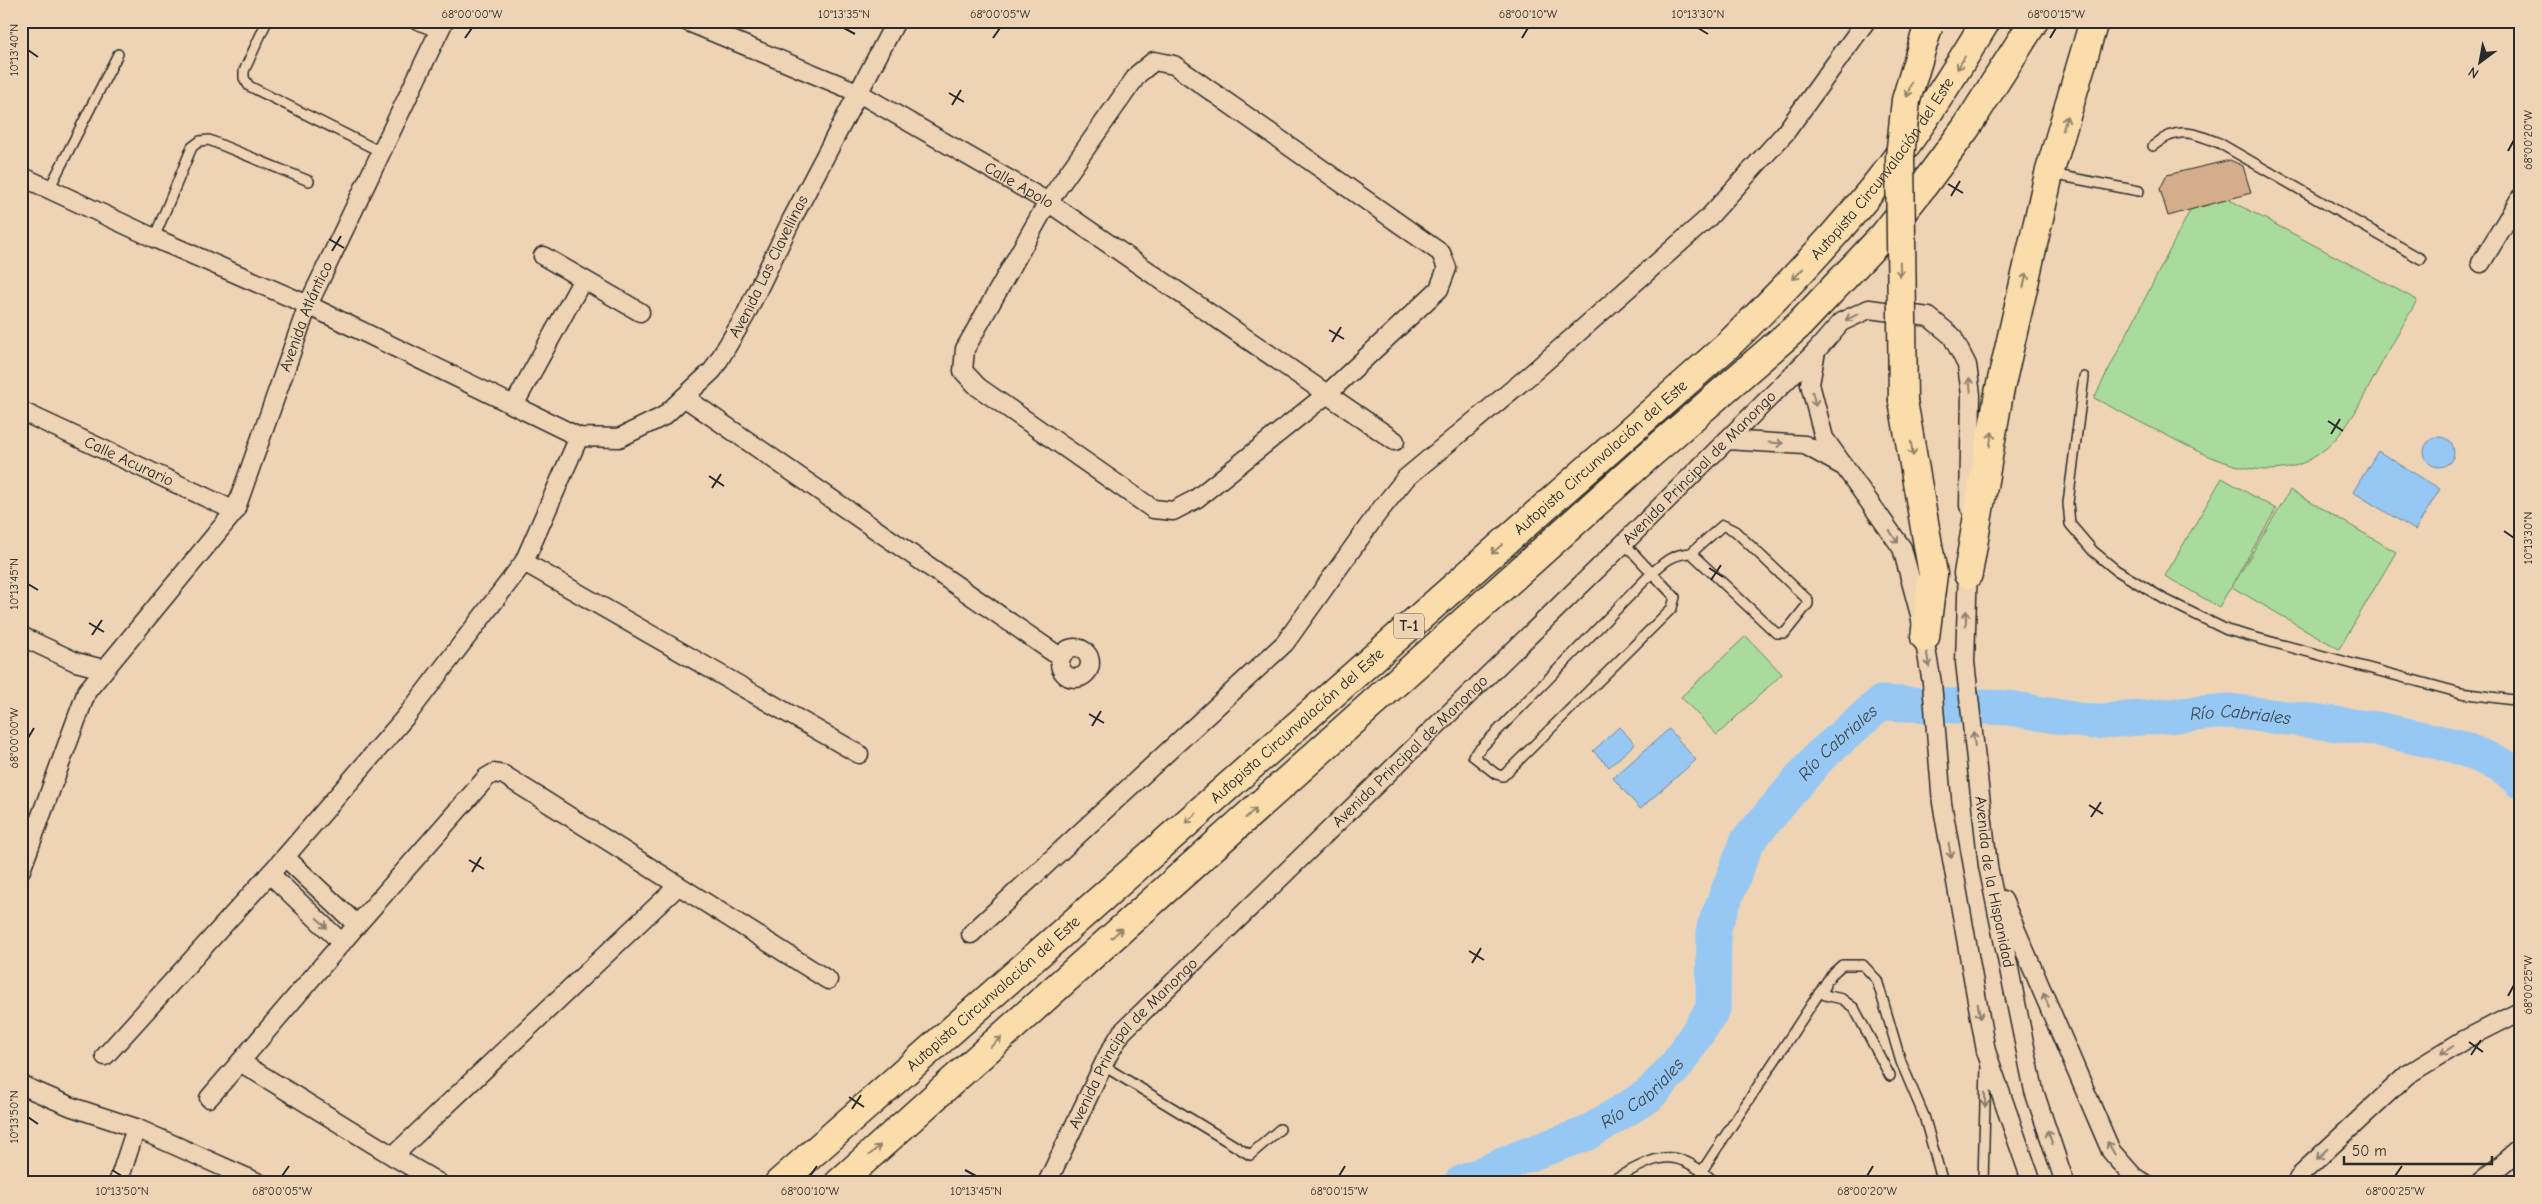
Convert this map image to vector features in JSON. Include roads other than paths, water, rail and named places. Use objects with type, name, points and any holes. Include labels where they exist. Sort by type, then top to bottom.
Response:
[{"type":"highway","name":"Autopista Circunvalación del Este","points":[[779,1183],[1733,340],[1816,255],[1890,167],[1928,114],[1986,21]]},
{"type":"highway","name":"Autopista Circunvalación del Este","points":[[839,1183],[1640,464],[1799,325],[1884,235],[1926,182],[1982,106],[2034,21]]},
{"type":"highway","points":[[1968,574],[1999,393],[2050,174],[2094,21]]},
{"type":"highway","points":[[1925,637],[1933,574],[1904,401],[1900,157],[1906,100],[1930,24]]},
{"type":"street","name":"Calle Apolo","points":[[686,21],[857,92],[1048,202],[1395,441]]},
{"type":"street","name":"Avenida Las Clavellinas","points":[[579,437],[619,438],[664,416],[713,370],[745,316],[857,92],[896,21]]},
{"type":"street","points":[[971,934],[1285,643],[1377,514],[1406,478],[1530,375],[1708,218],[1785,132],[1866,21]]},
{"type":"street","name":"Avenida Atlántico","points":[[235,511],[308,305],[441,27]]},
{"type":"street","points":[[1154,61],[1174,65],[1442,253],[1447,268],[1438,289],[1327,394],[1196,499],[1173,511],[1153,510],[978,388],[963,371],[965,349],[1048,202],[1138,74],[1154,61]]},
{"type":"street","points":[[21,176],[154,238],[308,305],[579,437],[524,562],[408,714],[270,874],[105,1056]]},
{"type":"street","points":[[2481,263],[2521,197]]},
{"type":"street","points":[[543,256],[582,281],[640,312]]},
{"type":"street","points":[[514,405],[582,281]]},
{"type":"street","name":"Avenida Principal de Manongo","points":[[1047,1183],[1102,1065],[1122,1032],[1624,543],[1816,351],[1840,322],[1869,309],[1930,317],[1952,336],[1967,364],[1971,396],[1968,574]]},
{"type":"street","points":[[1816,351],[1810,384],[1824,438],[1848,469],[1902,548],[1925,637],[1932,683],[1942,803],[1986,1051],[2032,1183]]},
{"type":"street","points":[[684,397],[1060,657]]},
{"type":"street","name":"Calle Acurario","points":[[21,411],[235,511]]},
{"type":"street","points":[[1727,440],[1805,445],[1848,469]]},
{"type":"street","points":[[23,862],[87,691],[103,669],[235,511]]},
{"type":"street","points":[[524,562],[859,754]]},
{"type":"street","name":"Avenida de la Hispanidad","points":[[1968,574],[1964,662],[1988,866],[2034,1091],[2065,1183]]},
{"type":"street","points":[[21,636],[76,662],[103,669]]},
{"type":"street","points":[[209,1098],[357,925],[487,778],[494,773],[504,775],[828,980]]},
{"type":"street","points":[[285,857],[357,925]]},
{"type":"street","points":[[1988,866],[2111,1151],[2134,1177],[2144,1183]]},
{"type":"street","points":[[270,874],[342,943]]},
{"type":"street","points":[[393,1156],[678,886]]},
{"type":"street","points":[[2282,1183],[2299,1178],[2407,1075],[2464,1040],[2521,1011]]},
{"type":"street","points":[[240,1062],[439,1183]]},
{"type":"street","points":[[21,1085],[72,1107],[136,1128],[259,1183]]},
{"type":"street","points":[[118,1183],[136,1128]]},
{"type":"street","points":[[2480,1183],[2521,1148]]},
{"type":"lane","points":[[267,21],[244,71],[244,78],[249,86],[381,152]]},
{"type":"lane","points":[[409,21],[441,27]]},
{"type":"lane","points":[[50,189],[118,54]]},
{"type":"lane","points":[[2153,146],[2166,136],[2184,131],[2219,143],[2421,260]]},
{"type":"lane","points":[[154,238],[192,147],[200,141],[209,140],[309,181]]},
{"type":"lane","points":[[2050,174],[2140,191]]},
{"type":"lane","points":[[2084,377],[2068,503],[2070,524],[2093,551],[2116,570],[2164,599],[2227,630],[2461,693],[2521,701]]},
{"type":"lane","points":[[1624,543],[1652,573],[1675,597],[1675,603],[1503,776],[1496,774],[1473,756],[1652,573],[1666,559],[1679,554],[1692,554],[1723,525],[1730,527],[1808,600],[1808,604],[1785,633],[1776,634],[1692,554]]},
{"type":"lane","points":[[1702,1171],[1831,975],[1842,965],[1863,965],[1877,980],[1901,1062],[1924,1116],[1943,1183]]},
{"type":"lane","points":[[1831,975],[1823,991],[1825,995],[1842,998],[1854,1008],[1890,1076]]},
{"type":"lane","points":[[1983,1183],[1986,1051]]},
{"type":"lane","points":[[1102,1065],[1250,1155],[1280,1129]]},
{"type":"lane","points":[[1606,1183],[1654,1161],[1670,1157],[1683,1159],[1716,1183]]},
{"type":"water","points":[[2439,437],[2445,438],[2453,446],[2453,458],[2445,466],[2439,467],[2433,466],[2425,458],[2424,452],[2425,446],[2433,438]]},
{"type":"water","points":[[2378,451],[2440,489],[2415,530],[2353,492]]},
{"type":"water","points":[[1619,727],[1635,744],[1609,767],[1593,751]]},
{"type":"water","points":[[1669,729],[1696,760],[1640,809],[1613,778]]},
{"type":"waterway","name":"Río Cabriales","points":[[1461,1183],[1521,1157],[1586,1134],[1649,1095],[1676,1066],[1713,1009],[1714,927],[1747,842],[1820,756],[1881,703],[2009,708],[2090,722],[2230,711],[2378,729],[2456,746],[2502,765],[2521,782]]}]
